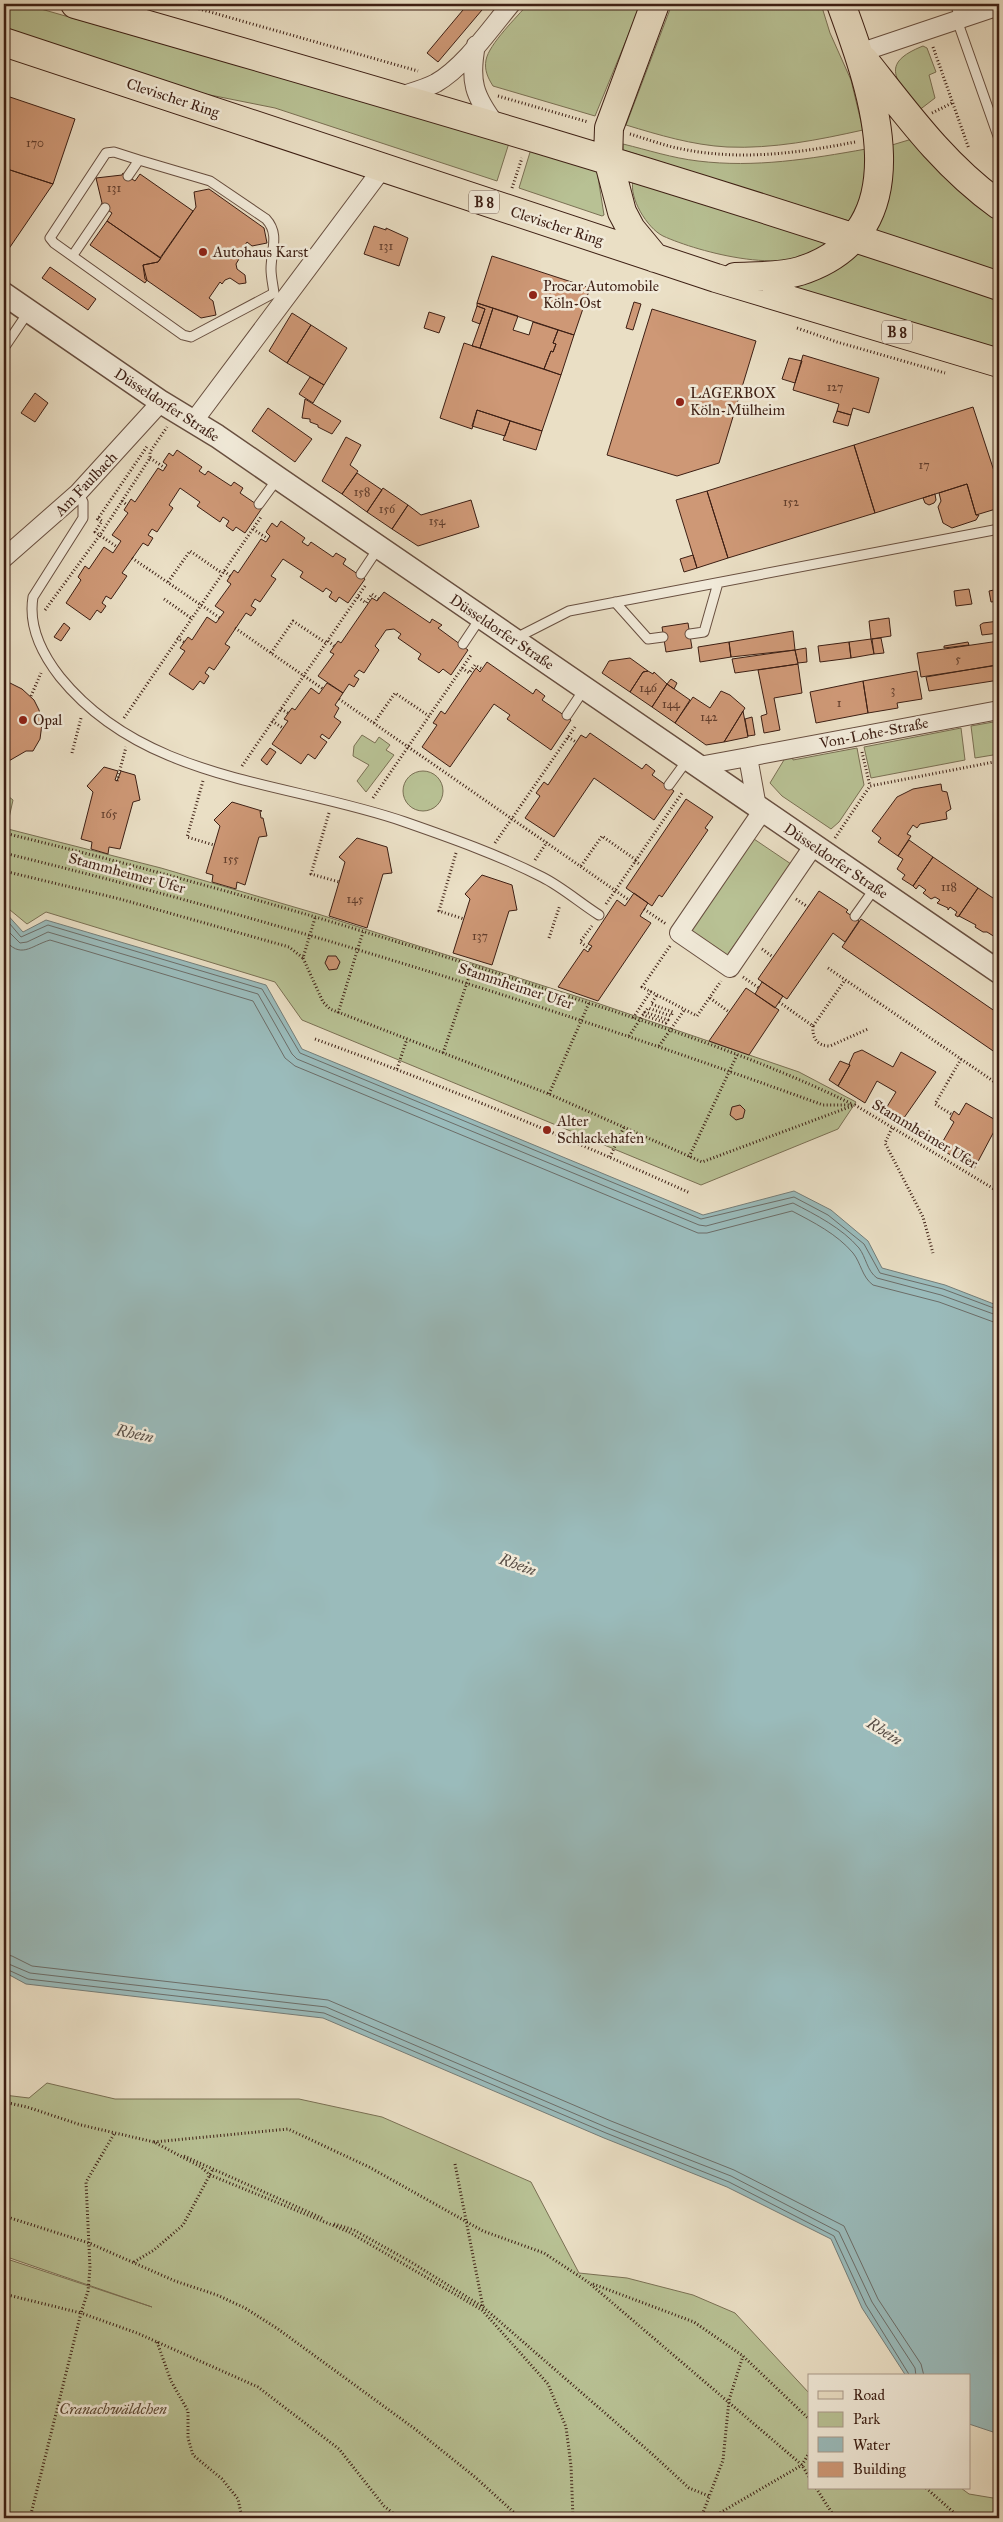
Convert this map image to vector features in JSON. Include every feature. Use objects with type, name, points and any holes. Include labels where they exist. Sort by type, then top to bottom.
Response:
[{"type":"main road","points":[[75,4],[496,124],[854,236],[999,286]]},
{"type":"main road","points":[[655,4],[609,128],[608,159],[622,212],[631,229],[655,258]]},
{"type":"main road","points":[[716,278],[798,271],[829,258],[854,236],[863,225],[876,197],[880,167],[879,137],[859,53],[841,4]]},
{"type":"main road","name":"Clevischer Ring","points":[[4,42],[505,210],[716,278],[999,363]]},
{"type":"main road","points":[[859,53],[914,124],[953,167],[999,205]]},
{"type":"street","points":[[400,96],[420,90],[443,78],[476,45],[511,4]]},
{"type":"street","points":[[859,53],[927,30],[957,14],[999,6]]},
{"type":"street","points":[[476,45],[472,66],[474,88],[484,110],[496,124]]},
{"type":"street","points":[[193,422],[280,296],[382,169]]},
{"type":"street","name":"Düsseldorfer Straße","points":[[4,294],[161,402],[278,478],[999,972]]},
{"type":"street","name":"Am Faulbach","points":[[4,558],[78,493],[161,402]]},
{"type":"street","name":"Von-Lohe-Straße","points":[[693,762],[748,757],[999,710]]},
{"type":"street","points":[[748,757],[760,808],[678,933],[730,968],[820,849]]},
{"type":"lane","points":[[957,14],[999,139]]},
{"type":"lane","points":[[114,152],[139,160],[210,181],[266,219],[272,225],[275,239],[271,270],[280,296],[191,337],[183,335],[50,238],[106,153],[114,152]]},
{"type":"lane","points":[[128,176],[139,160]]},
{"type":"lane","points":[[73,255],[105,208]]},
{"type":"lane","points":[[4,348],[29,311]]},
{"type":"lane","points":[[259,504],[278,478]]},
{"type":"lane","points":[[78,493],[83,502],[83,518],[33,597],[31,608],[34,627],[41,649],[85,705],[128,737],[153,750],[206,771],[366,809],[459,843],[543,877],[599,915]]},
{"type":"lane","points":[[514,640],[569,611],[999,529]]},
{"type":"lane","points":[[360,574],[379,547]]},
{"type":"lane","points":[[690,634],[704,632],[718,583]]},
{"type":"lane","points":[[614,602],[648,639],[664,637]]},
{"type":"lane","points":[[463,644],[481,617]]},
{"type":"lane","points":[[566,715],[585,688]]},
{"type":"lane","points":[[669,785],[693,762]]},
{"type":"lane","points":[[856,916],[876,887]]},
{"type":"path","points":[[182,4],[443,78]]},
{"type":"path","points":[[927,30],[970,151]]},
{"type":"path","points":[[914,124],[952,103]]},
{"type":"path","points":[[505,210],[538,108],[681,149],[715,154],[765,155],[808,150],[879,137]]},
{"type":"path","points":[[34,627],[100,535],[150,458],[150,452],[156,444]]},
{"type":"path","points":[[150,458],[165,468]]},
{"type":"path","points":[[122,501],[127,505]]},
{"type":"path","points":[[98,518],[102,521],[95,532],[117,547]]},
{"type":"path","points":[[116,729],[258,521]]},
{"type":"path","points":[[252,529],[268,539]]},
{"type":"path","points":[[168,582],[190,551],[230,576]]},
{"type":"path","points":[[132,558],[220,618]]},
{"type":"path","points":[[76,568],[82,572]]},
{"type":"path","points":[[235,777],[366,586]]},
{"type":"path","points":[[358,597],[366,603],[372,594],[378,599]]},
{"type":"path","points":[[164,599],[191,618]]},
{"type":"path","points":[[271,653],[293,620],[334,646]]},
{"type":"path","points":[[235,628],[323,688]]},
{"type":"path","points":[[177,638],[184,642]]},
{"type":"path","points":[[366,809],[471,655]]},
{"type":"path","points":[[31,696],[47,659]]},
{"type":"path","points":[[462,668],[469,673],[475,665],[482,669]]},
{"type":"path","points":[[374,723],[395,693],[437,717]]},
{"type":"path","points":[[338,699],[512,817],[629,900]]},
{"type":"path","points":[[72,753],[85,705]]},
{"type":"path","points":[[281,709],[288,713]]},
{"type":"path","points":[[272,721],[283,728]]},
{"type":"path","points":[[487,854],[577,724]]},
{"type":"path","points":[[859,736],[870,786]]},
{"type":"path","points":[[117,781],[128,737]]},
{"type":"path","points":[[568,737],[576,742]]},
{"type":"path","points":[[820,849],[870,786],[999,761]]},
{"type":"path","points":[[206,771],[187,836],[214,845]]},
{"type":"path","points":[[535,784],[540,788]]},
{"type":"path","points":[[590,949],[580,942],[681,794]]},
{"type":"path","points":[[333,800],[311,874],[339,882]]},
{"type":"path","points":[[666,817],[671,822]]},
{"type":"path","points":[[4,833],[130,864],[473,965],[737,1055],[796,1077],[855,1105]]},
{"type":"path","points":[[581,866],[602,836],[641,865]]},
{"type":"path","points":[[528,871],[547,842]]},
{"type":"path","points":[[459,843],[439,911],[464,919]]},
{"type":"path","name":"Stammheimer Ufer","points":[[4,853],[125,883],[467,982],[582,1019],[823,1105],[855,1105],[999,1192]]},
{"type":"path","points":[[4,871],[120,899],[289,947],[303,958],[323,1002],[330,1009],[549,1094],[702,1162],[855,1105]]},
{"type":"path","points":[[549,938],[564,892]]},
{"type":"path","points":[[644,909],[678,933],[642,987],[697,1016],[730,968]]},
{"type":"path","points":[[303,958],[316,918]]},
{"type":"path","points":[[338,1013],[363,932]]},
{"type":"path","points":[[443,1053],[473,965]]},
{"type":"path","points":[[828,968],[999,1085]]},
{"type":"path","points":[[845,980],[813,1026],[812,1034],[817,1042],[824,1046],[830,1046],[868,1029]]},
{"type":"path","points":[[633,1018],[651,992]]},
{"type":"path","points":[[629,1036],[643,1015],[666,1023],[668,1020],[645,1012],[648,1008],[671,1016],[673,1012],[651,1004],[657,995]]},
{"type":"path","points":[[710,998],[729,1012]]},
{"type":"path","points":[[779,1002],[813,1026]]},
{"type":"path","points":[[549,1094],[589,1003]]},
{"type":"path","points":[[659,1046],[685,1009]]},
{"type":"path","points":[[315,1039],[397,1069],[538,1125],[690,1192]]},
{"type":"path","points":[[397,1069],[407,1039]]},
{"type":"path","points":[[690,1157],[737,1055]]},
{"type":"path","points":[[951,1114],[934,1104],[961,1059]]},
{"type":"path","points":[[610,1157],[624,1127]]},
{"type":"path","points":[[892,1128],[885,1143],[923,1217],[933,1253]]},
{"type":"path","points":[[4,2102],[114,2134],[154,2142],[328,2222],[354,2230],[411,2262],[483,2308],[689,2488],[709,2496]]},
{"type":"path","points":[[154,2142],[288,2129],[369,2167],[483,2231],[544,2253],[588,2282],[729,2400],[802,2465],[808,2475]]},
{"type":"path","points":[[30,2518],[88,2291],[90,2268],[86,2182],[114,2134]]},
{"type":"path","points":[[154,2142],[200,2167],[210,2175],[349,2232],[483,2308],[548,2384],[566,2427],[571,2466],[573,2518]]},
{"type":"path","points":[[455,2164],[483,2308]]},
{"type":"path","points":[[134,2262],[154,2250],[183,2225],[213,2169]]},
{"type":"path","points":[[4,2216],[88,2243],[175,2281],[218,2295],[245,2308],[278,2329],[415,2429],[475,2477],[520,2518]]},
{"type":"path","points":[[588,2282],[694,2322],[744,2356],[808,2418]]},
{"type":"path","points":[[4,2294],[81,2313],[156,2342],[258,2387],[339,2449],[384,2506],[399,2518]]},
{"type":"path","points":[[156,2342],[171,2380],[188,2411],[188,2438],[193,2455],[222,2479],[238,2499],[242,2518]]},
{"type":"path","points":[[701,2518],[723,2460],[729,2400],[744,2356]]},
{"type":"path","points":[[711,2518],[802,2465],[808,2455]]},
{"type":"path","points":[[817,2490],[832,2513],[838,2518]]},
{"type":"path","points":[[928,2490],[960,2518]]},
{"type":"green space","points":[[4,4],[34,7],[509,143],[497,181],[275,108],[200,93],[4,29]]},
{"type":"green space","points":[[528,4],[641,4],[595,116],[493,86],[491,83],[486,67],[488,54],[492,46]]},
{"type":"green space","points":[[672,4],[821,4],[830,33],[851,80],[863,130],[778,145],[727,147],[688,142],[626,125]]},
{"type":"green space","points":[[923,46],[927,48],[936,72],[929,75],[935,98],[918,111],[898,82],[896,66],[900,59]]},
{"type":"green space","points":[[912,139],[999,218],[999,273],[874,230],[891,184],[892,145]]},
{"type":"green space","points":[[623,144],[688,160],[719,163],[761,163],[803,159],[866,149],[863,193],[849,221],[623,150]]},
{"type":"green space","points":[[531,149],[597,171],[604,215],[602,216],[519,188]]},
{"type":"green space","points":[[633,181],[825,243],[811,254],[792,259],[770,261],[722,255],[699,249],[663,236],[645,220],[634,196]]},
{"type":"green space","points":[[859,252],[999,300],[999,350],[792,287],[792,285]]},
{"type":"green space","points":[[999,721],[999,754],[975,758],[971,726]]},
{"type":"green space","points":[[961,728],[965,760],[871,778],[864,747]]},
{"type":"green space","points":[[362,735],[375,743],[379,737],[390,745],[386,750],[394,755],[366,792],[357,781],[369,765],[353,756],[354,746]]},
{"type":"green space","points":[[857,748],[864,785],[839,822],[831,829],[782,796],[770,783],[787,755],[792,755],[793,760]]},
{"type":"green space","points":[[427,771],[434,774],[440,780],[443,791],[442,799],[434,808],[427,811],[419,811],[412,808],[404,799],[403,787],[406,780],[415,772]]},
{"type":"green space","points":[[4,793],[13,800],[9,818],[4,817]]},
{"type":"green space","points":[[4,828],[161,868],[318,914],[591,1001],[799,1072],[856,1102],[838,1129],[701,1185],[302,1020],[275,982],[46,912],[27,924],[4,905]]},
{"type":"green space","points":[[751,837],[791,864],[726,957],[687,930]]},
{"type":"green space","name":"Cranachwäldchen","points":[[47,2083],[115,2099],[299,2099],[382,2117],[531,2182],[579,2273],[627,2278],[693,2295],[735,2313],[808,2392],[808,2490],[964,2490],[969,2494],[999,2499],[999,2518],[4,2518],[4,2258],[152,2307],[4,2256],[4,2095],[29,2098]]},
{"type":"water","name":"Rhein","points":[[4,911],[23,932],[46,920],[266,985],[302,1049],[703,1215],[794,1191],[831,1210],[868,1241],[882,1268],[945,1285],[999,1306],[999,2434],[970,2424],[970,2374],[905,2374],[862,2308],[831,2239],[727,2187],[604,2138],[323,2018],[26,1984],[4,1972]]},
{"type":"building","points":[[468,4],[475,4],[482,10],[438,62],[427,53]]},
{"type":"building","points":[[4,95],[75,119],[53,184],[4,168]]},
{"type":"building","points":[[4,168],[53,184],[8,250],[4,247]]},
{"type":"building","points":[[123,173],[135,181],[140,174],[193,211],[160,258],[107,221],[112,213],[101,205],[96,178],[122,175]]},
{"type":"building","name":"Autohaus Karst","points":[[209,189],[264,228],[267,243],[252,246],[247,242],[237,258],[239,259],[236,264],[237,269],[245,275],[246,283],[239,284],[230,278],[222,284],[220,282],[209,298],[213,301],[216,315],[201,318],[145,279],[143,265],[158,262],[196,207],[194,192]]},
{"type":"building","points":[[107,221],[161,258],[158,262],[143,265],[147,280],[145,283],[90,245]]},
{"type":"building","points":[[374,226],[386,230],[386,228],[408,238],[399,266],[364,254]]},
{"type":"building","name":"Procar Automobile Köln-Ost","points":[[492,256],[590,288],[574,335],[477,303]]},
{"type":"building","points":[[50,267],[96,299],[88,310],[42,278]]},
{"type":"building","points":[[634,302],[641,304],[633,330],[626,328]]},
{"type":"building","points":[[477,303],[493,308],[480,348],[472,346],[485,309],[477,306]]},
{"type":"building","points":[[477,306],[485,309],[480,324],[472,321]]},
{"type":"building","points":[[493,308],[518,316],[513,330],[529,335],[533,322],[558,330],[553,343],[556,344],[544,369],[480,348]]},
{"type":"building","name":"LAGERBOX Köln-Mülheim","points":[[652,309],[756,341],[719,463],[677,476],[607,455]]},
{"type":"building","points":[[429,312],[445,317],[439,333],[424,328]]},
{"type":"building","points":[[292,313],[311,325],[287,363],[269,351]]},
{"type":"building","points":[[311,325],[347,348],[324,385],[287,363]]},
{"type":"building","points":[[558,330],[574,335],[561,375],[544,369],[556,344],[553,343]]},
{"type":"building","points":[[464,343],[561,375],[542,431],[477,410],[472,429],[440,418]]},
{"type":"building","points":[[803,355],[879,378],[869,413],[853,408],[851,415],[837,411],[839,404],[793,390]]},
{"type":"building","points":[[789,358],[802,361],[795,383],[782,379]]},
{"type":"building","points":[[310,377],[324,385],[313,403],[299,394]]},
{"type":"building","points":[[35,393],[48,403],[35,422],[21,413]]},
{"type":"building","points":[[305,399],[341,421],[332,434],[310,422],[310,419],[302,418]]},
{"type":"building","points":[[973,407],[995,474],[999,473],[999,508],[976,515],[967,484],[875,513],[854,445]]},
{"type":"building","points":[[268,408],[312,439],[295,462],[252,431]]},
{"type":"building","points":[[477,410],[510,421],[505,436],[472,426]]},
{"type":"building","points":[[837,411],[851,415],[848,426],[833,422]]},
{"type":"building","points":[[510,421],[542,431],[536,450],[503,440]]},
{"type":"building","points":[[346,437],[361,445],[350,465],[358,471],[342,494],[322,481]]},
{"type":"building","points":[[854,445],[875,513],[728,558],[707,491]]},
{"type":"building","points":[[177,450],[202,467],[199,471],[205,475],[208,471],[231,486],[234,482],[243,488],[240,493],[262,508],[245,533],[236,527],[233,531],[226,526],[229,521],[223,517],[220,522],[197,506],[200,502],[180,488],[169,505],[173,508],[157,532],[152,529],[148,535],[153,538],[148,546],[143,543],[122,573],[127,576],[111,599],[106,596],[102,603],[106,606],[101,613],[97,610],[90,620],[66,603],[81,580],[78,577],[85,566],[89,569],[104,547],[113,553],[121,541],[112,535],[128,513],[124,510],[131,499],[135,502],[158,468],[163,471],[167,465],[163,462],[169,453],[173,456]]},
{"type":"building","points":[[357,473],[382,490],[367,512],[342,494]]},
{"type":"building","points":[[967,484],[976,515],[979,515],[976,520],[952,528],[943,523],[938,507],[941,501],[939,493]]},
{"type":"building","points":[[383,488],[408,505],[392,529],[367,512]]},
{"type":"building","points":[[707,491],[728,558],[697,568],[676,500]]},
{"type":"building","points":[[935,494],[936,500],[934,503],[929,505],[925,503],[923,498]]},
{"type":"building","points":[[471,500],[479,527],[418,546],[392,529],[408,505],[421,515]]},
{"type":"building","points":[[281,521],[305,538],[302,542],[308,546],[311,542],[333,557],[336,553],[346,559],[343,564],[365,579],[348,603],[339,597],[336,602],[329,597],[332,592],[326,588],[323,592],[300,577],[303,572],[283,559],[271,576],[276,579],[260,602],[255,599],[251,606],[256,609],[251,616],[246,613],[225,644],[230,647],[214,670],[209,667],[205,673],[209,676],[204,684],[200,681],[193,690],[169,674],[185,651],[180,648],[188,637],[192,640],[207,617],[216,623],[224,612],[215,606],[231,584],[227,581],[234,570],[238,573],[261,539],[266,542],[270,536],[266,532],[272,523],[277,527]]},
{"type":"building","points":[[693,555],[697,568],[684,572],[680,559]]},
{"type":"building","points":[[969,589],[972,604],[956,606],[954,591]]},
{"type":"building","points":[[999,589],[999,601],[991,602],[989,591]]},
{"type":"building","points":[[384,592],[430,623],[432,619],[442,625],[438,628],[468,650],[451,675],[443,669],[439,673],[418,659],[421,654],[398,638],[401,634],[394,629],[386,630],[375,646],[379,650],[364,673],[359,670],[354,676],[359,679],[354,687],[349,684],[343,693],[318,676],[334,654],[330,652],[338,641],[341,643],[372,598],[377,601]]},
{"type":"building","points":[[889,618],[891,636],[871,639],[869,621]]},
{"type":"building","points":[[999,621],[999,633],[982,635],[980,625]]},
{"type":"building","points":[[64,623],[70,628],[61,641],[54,637]]},
{"type":"building","points":[[688,623],[692,648],[666,652],[662,627]]},
{"type":"building","points":[[793,631],[795,650],[731,657],[729,642]]},
{"type":"building","points":[[881,638],[884,653],[874,654],[872,639]]},
{"type":"building","points":[[871,639],[874,654],[851,658],[849,642]]},
{"type":"building","points":[[999,641],[999,665],[921,677],[917,653]]},
{"type":"building","points":[[729,642],[731,657],[700,662],[698,647]]},
{"type":"building","points":[[849,642],[851,658],[820,662],[818,646]]},
{"type":"building","points":[[968,642],[969,645],[944,648],[944,646]]},
{"type":"building","points":[[806,648],[807,662],[798,663],[795,650]]},
{"type":"building","points":[[795,650],[798,664],[735,673],[732,659]]},
{"type":"building","points":[[630,658],[648,671],[643,672],[630,692],[602,673],[609,661]]},
{"type":"building","points":[[487,662],[533,694],[536,689],[545,696],[542,700],[571,720],[551,750],[507,719],[510,715],[494,704],[450,767],[422,747],[437,725],[433,723],[441,711],[445,714],[476,668],[480,672]]},
{"type":"building","points":[[798,664],[802,693],[774,698],[780,730],[764,733],[761,716],[767,714],[758,670]]},
{"type":"building","points":[[996,665],[999,680],[929,691],[926,677]]},
{"type":"building","points":[[648,671],[653,674],[654,672],[667,684],[652,707],[630,692],[643,672]]},
{"type":"building","points":[[917,671],[922,699],[897,703],[898,708],[868,713],[863,681]]},
{"type":"building","points":[[671,679],[677,683],[674,689],[667,684]]},
{"type":"building","name":"Opal","points":[[4,680],[22,689],[34,700],[39,710],[42,724],[40,739],[33,751],[26,751],[7,762],[4,762]]},
{"type":"building","points":[[863,681],[868,713],[816,723],[810,692]]},
{"type":"building","points":[[327,683],[343,693],[335,705],[339,708],[334,717],[341,722],[329,739],[322,734],[320,737],[327,742],[315,759],[308,754],[301,764],[272,744],[288,721],[284,719],[292,708],[295,710],[311,688],[319,694]]},
{"type":"building","points":[[667,684],[690,700],[675,723],[652,707]]},
{"type":"building","points":[[721,691],[730,695],[745,708],[724,742],[706,745],[675,723],[693,697],[710,708]]},
{"type":"building","points":[[743,711],[748,737],[724,742]]},
{"type":"building","points":[[752,717],[755,735],[748,736],[745,719]]},
{"type":"building","points":[[590,733],[642,769],[646,764],[655,771],[652,775],[674,791],[654,820],[594,778],[554,837],[525,818],[540,796],[536,793],[544,782],[548,785],[581,735],[586,738]]},
{"type":"building","points":[[270,748],[276,752],[267,765],[261,760]]},
{"type":"building","points":[[104,767],[118,771],[115,780],[117,781],[121,771],[135,775],[140,800],[133,802],[120,849],[109,847],[108,854],[91,849],[92,842],[81,839],[93,792],[87,786]]},
{"type":"building","points":[[941,784],[942,791],[947,792],[951,809],[946,812],[947,819],[920,824],[917,828],[913,825],[907,834],[911,836],[898,856],[878,842],[881,838],[872,831],[897,797],[913,789]]},
{"type":"building","points":[[686,799],[713,817],[705,828],[708,830],[662,897],[659,895],[652,906],[626,888]]},
{"type":"building","points":[[232,802],[262,811],[260,811],[261,818],[263,818],[267,836],[259,837],[245,885],[237,882],[236,889],[212,882],[213,875],[206,873],[220,826],[214,820]]},
{"type":"building","points":[[357,838],[387,847],[392,873],[383,874],[367,928],[329,916],[345,862],[339,857]]},
{"type":"building","points":[[909,840],[933,857],[913,886],[902,879],[905,875],[897,869],[903,859],[898,856]]},
{"type":"building","points":[[933,857],[978,888],[958,917],[955,915],[957,912],[950,907],[948,910],[948,908],[937,903],[940,900],[935,897],[931,899],[923,893],[926,890],[919,885],[916,889],[913,886]]},
{"type":"building","points":[[482,875],[512,885],[517,910],[509,911],[492,965],[453,953],[470,899],[465,894]]},
{"type":"building","points":[[978,888],[999,902],[999,931],[995,937],[987,932],[983,932],[975,927],[976,925],[959,916]]},
{"type":"building","points":[[819,891],[848,910],[846,912],[859,921],[845,942],[833,933],[787,999],[758,979]]},
{"type":"building","points":[[634,893],[648,903],[640,916],[651,923],[598,1001],[558,987],[584,949],[588,952],[592,946],[588,944],[617,900],[625,906]]},
{"type":"building","points":[[861,919],[999,1014],[999,1055],[842,947]]},
{"type":"building","points":[[328,956],[336,956],[340,962],[337,969],[329,970],[325,963]]},
{"type":"building","points":[[762,982],[783,996],[775,1008],[755,994]]},
{"type":"building","points":[[746,988],[779,1010],[749,1055],[709,1041]]},
{"type":"building","points":[[862,1050],[893,1067],[901,1052],[936,1072],[899,1125],[882,1115],[896,1092],[877,1081],[865,1103],[838,1086],[850,1065],[854,1053]]},
{"type":"building","points":[[840,1061],[850,1065],[838,1086],[829,1080]]},
{"type":"building","points":[[966,1103],[999,1122],[974,1169],[939,1148],[954,1122],[950,1119],[954,1111],[959,1115]]},
{"type":"building","points":[[740,1105],[745,1110],[743,1118],[736,1120],[730,1115],[732,1107]]},
{"type":"place","name":"Autohaus Karst","points":[[203,252]]},
{"type":"place","name":"Procar Automobile Köln-Ost","points":[[533,295]]},
{"type":"place","name":"LAGERBOX Köln-Mülheim","points":[[680,402]]},
{"type":"place","name":"Opal","points":[[23,720]]},
{"type":"place","name":"Alter Schlackehafen","points":[[547,1130]]}]
